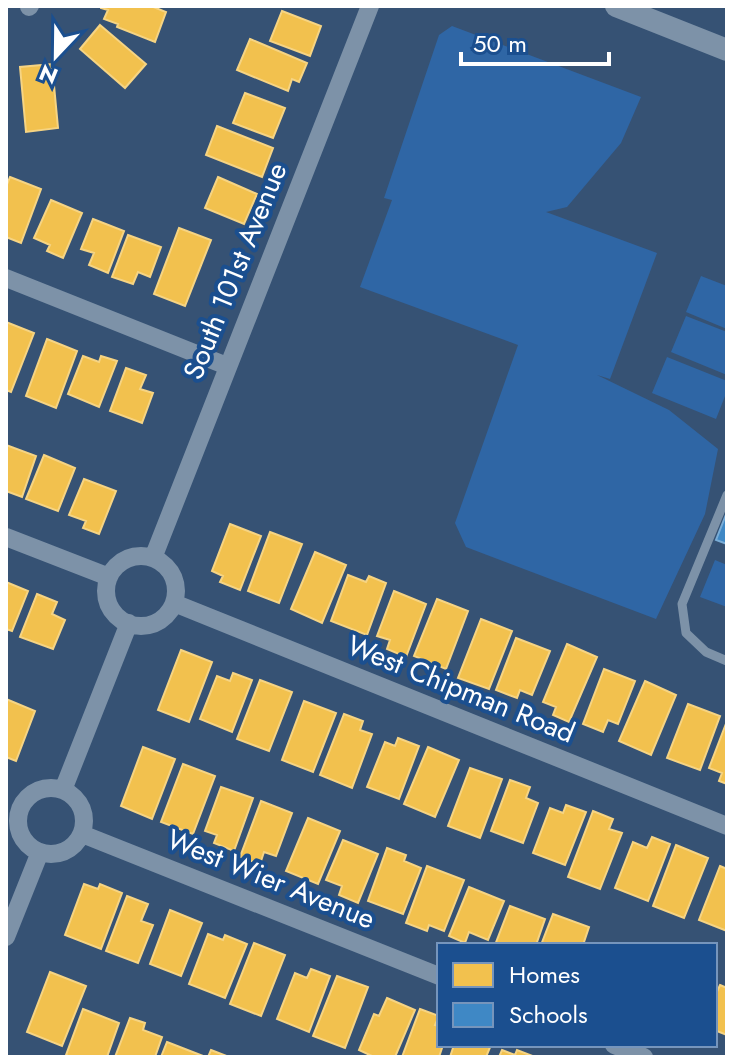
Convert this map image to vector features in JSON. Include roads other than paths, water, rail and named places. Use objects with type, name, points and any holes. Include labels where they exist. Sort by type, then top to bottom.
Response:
[{"type":"street","name":"South 101st Avenue","points":[[153,558],[370,6]]},
{"type":"street","points":[[616,6],[727,50]]},
{"type":"street","points":[[6,278],[227,366]]},
{"type":"street","points":[[6,537],[109,577]]},
{"type":"street","points":[[142,556],[153,558],[163,563],[175,581],[174,603],[156,623],[138,626],[122,620],[111,608],[106,593],[109,577],[122,561],[142,556]]},
{"type":"street","name":"West Chipman Road","points":[[174,603],[727,826]]},
{"type":"street","points":[[63,790],[129,623]]},
{"type":"street","points":[[38,790],[63,790],[79,803],[84,823],[82,834],[69,849],[60,853],[40,852],[32,848],[21,834],[13,806],[38,790]]},
{"type":"street","name":"West Wier Avenue","points":[[82,834],[437,975]]},
{"type":"street","points":[[6,937],[40,852]]},
{"type":"street","points":[[619,1047],[644,1057]]},
{"type":"lane","points":[[727,495],[682,604],[686,633],[706,652],[727,661]]}]
